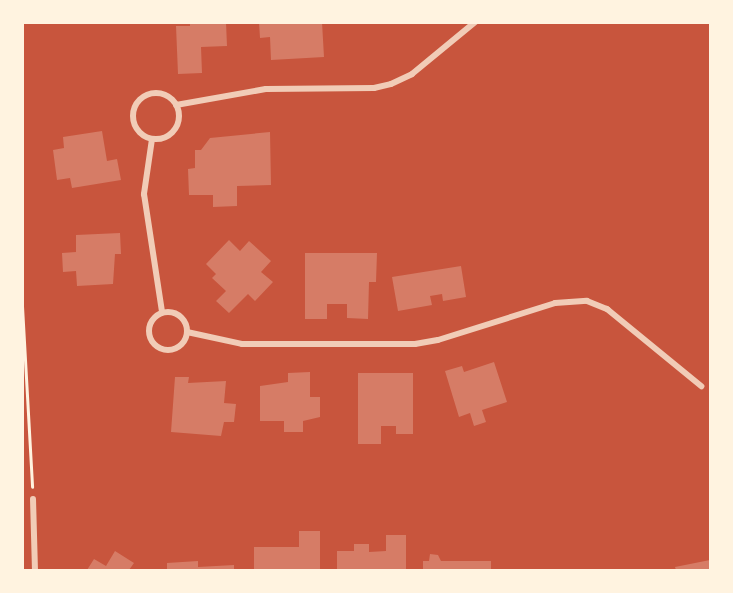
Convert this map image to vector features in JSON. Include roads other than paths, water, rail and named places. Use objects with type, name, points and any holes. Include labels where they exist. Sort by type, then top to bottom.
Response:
[{"type":"street","points":[[176,105],[266,89],[374,88],[391,84],[412,74],[475,22]]},
{"type":"street","points":[[155,93],[171,99],[176,105],[178,114],[174,130],[168,136],[152,139],[137,130],[135,106],[147,95],[155,93]]},
{"type":"street","points":[[152,139],[144,194],[162,312]]},
{"type":"street","points":[[187,332],[242,344],[415,344],[438,340],[555,303],[587,301],[607,309],[701,386]]},
{"type":"street","points":[[162,312],[183,318],[187,332],[181,346],[159,348],[148,329],[150,322],[162,312]]},
{"type":"street","points":[[33,499],[35,570]]}]
